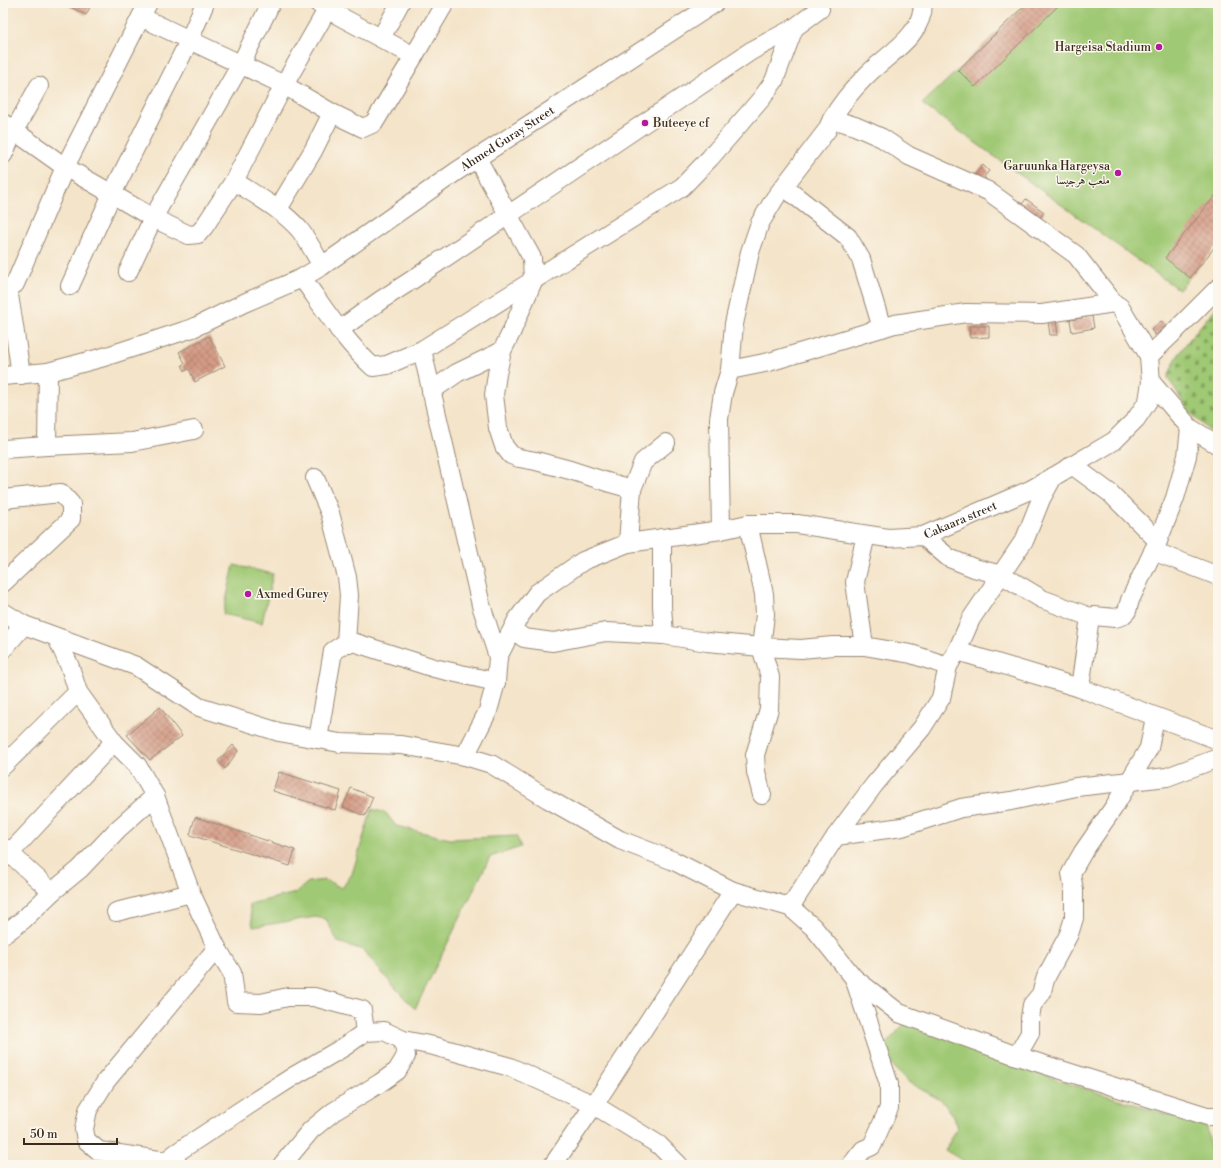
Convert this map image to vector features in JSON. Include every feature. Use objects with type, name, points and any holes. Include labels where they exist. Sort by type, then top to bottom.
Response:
[{"type":"street","points":[[70,286],[112,194],[189,41],[205,3]]},
{"type":"street","points":[[128,272],[153,218],[240,64],[271,3]]},
{"type":"street","points":[[381,38],[400,3]]},
{"type":"street","points":[[21,375],[9,326],[6,290],[15,284],[65,167],[144,10],[189,41],[284,85],[332,113],[363,128],[374,122],[445,3]]},
{"type":"street","name":"Ahmed Guray Street","points":[[3,376],[48,372],[104,357],[193,328],[244,303],[302,278],[322,266],[477,158],[715,3]]},
{"type":"street","points":[[721,530],[719,419],[723,394],[730,370],[734,324],[750,252],[760,223],[775,198],[827,130],[839,107],[866,75],[904,43],[918,26],[923,11],[923,3]]},
{"type":"street","points":[[8,127],[65,167],[153,218],[189,235],[198,234],[234,181],[325,5],[414,56]]},
{"type":"street","points":[[339,330],[381,300],[751,51],[794,28],[823,5]]},
{"type":"street","points":[[302,278],[339,330],[363,358],[373,367],[387,365],[422,350],[682,187],[710,158],[762,98],[774,81],[794,28]]},
{"type":"street","points":[[3,155],[8,127],[39,86]]},
{"type":"street","points":[[278,209],[313,152],[332,113]]},
{"type":"street","points":[[832,120],[855,126],[882,138],[909,156],[988,191],[1076,255],[1114,303],[1120,307],[1149,356],[1218,288]]},
{"type":"street","points":[[477,158],[532,258],[533,281],[502,351],[494,395],[498,428],[504,446],[511,455],[570,470],[632,489]]},
{"type":"street","points":[[234,181],[278,209],[300,231],[322,266]]},
{"type":"street","points":[[784,187],[848,237],[861,259],[882,328]]},
{"type":"street","points":[[730,370],[769,362],[895,324],[966,313],[1042,314],[1114,303]]},
{"type":"street","points":[[422,350],[481,605],[498,657],[496,682],[488,711],[465,756]]},
{"type":"street","points":[[431,391],[457,373],[502,351]]},
{"type":"street","name":"Cakaara street","points":[[498,657],[517,620],[537,593],[583,561],[628,543],[721,530],[748,524],[796,524],[888,538],[922,536],[1030,490],[1114,440],[1136,419],[1148,401],[1151,382],[1149,356]]},
{"type":"street","points":[[47,446],[48,372]]},
{"type":"street","points":[[1151,382],[1190,428],[1218,445]]},
{"type":"street","points":[[922,536],[949,558],[974,568],[1002,575],[1042,599],[1090,617],[1115,618],[1122,616],[1127,611],[1130,600],[1175,498],[1187,456],[1190,428]]},
{"type":"street","points":[[3,449],[132,442],[194,430]]},
{"type":"street","points":[[628,543],[632,489],[643,462],[666,443]]},
{"type":"street","points":[[1072,465],[1110,493],[1155,546],[1218,576]]},
{"type":"street","points":[[315,478],[330,514],[347,576],[349,595],[346,643]]},
{"type":"street","points":[[790,907],[836,836],[874,785],[922,728],[941,698],[952,659],[971,619],[1025,539],[1041,499],[1052,478]]},
{"type":"street","points":[[3,499],[61,493],[71,504],[71,519],[3,583]]},
{"type":"street","points":[[748,524],[764,594],[765,616],[761,647],[770,677],[769,709],[755,755],[756,772],[762,795]]},
{"type":"street","points":[[864,646],[855,582],[866,535]]},
{"type":"street","points":[[662,538],[662,606],[664,635]]},
{"type":"street","points":[[3,612],[24,625],[136,666],[199,707],[279,732],[340,743],[401,745],[465,756],[491,764],[548,799],[620,840],[674,861],[733,891],[790,907],[814,928],[854,978],[899,1013],[1017,1056],[1207,1116],[1218,1116]]},
{"type":"street","points":[[1080,688],[1090,617]]},
{"type":"street","points":[[3,649],[24,625]]},
{"type":"street","points":[[513,630],[524,638],[553,642],[606,632],[664,635],[707,642],[761,647],[801,649],[833,646],[864,646],[952,659],[1080,688],[1218,740]]},
{"type":"street","points":[[57,638],[70,667],[78,692],[114,742],[137,765],[155,796],[191,892],[217,948],[232,973],[236,1002],[261,1003],[288,997],[314,997],[362,1010],[365,1032]]},
{"type":"street","points":[[318,739],[333,651],[346,643],[356,643],[434,668],[496,682]]},
{"type":"street","points":[[4,763],[78,692]]},
{"type":"street","points":[[1017,1056],[1030,1032],[1032,1005],[1041,994],[1046,977],[1069,934],[1074,918],[1074,890],[1071,874],[1083,852],[1114,806],[1149,748],[1155,717]]},
{"type":"street","points":[[52,892],[5,853],[114,742]]},
{"type":"street","points":[[836,836],[902,827],[961,808],[1011,801],[1076,787],[1167,777],[1218,758]]},
{"type":"street","points":[[3,935],[23,920],[52,892],[80,869],[118,829],[155,796]]},
{"type":"street","points":[[553,1165],[594,1105],[733,891]]},
{"type":"street","points":[[116,912],[191,892]]},
{"type":"street","points":[[217,948],[106,1081],[88,1110],[84,1129],[86,1140],[99,1151],[173,1163],[176,1153],[294,1076],[344,1047],[365,1032],[384,1031],[403,1040],[434,1046],[510,1067],[594,1105],[659,1145],[678,1165]]},
{"type":"street","points":[[851,1165],[863,1150],[872,1146],[889,1108],[889,1084],[854,978]]},
{"type":"street","points":[[282,1165],[312,1130],[333,1112],[397,1071],[406,1056],[403,1040]]},
{"type":"green space","name":"Garuunka Hargeysa ملعب هرجيسا","points":[[1027,3],[1218,3],[1218,243],[1179,290],[922,104]]},
{"type":"green space","points":[[1218,305],[1218,439],[1188,410],[1168,378],[1183,349]]},
{"type":"green space","name":"Axmed Gurey","points":[[234,565],[273,574],[262,623],[223,614]]},
{"type":"green space","points":[[372,809],[386,813],[396,826],[450,839],[516,836],[521,847],[490,857],[415,1009],[363,950],[338,942],[326,919],[315,917],[253,927],[249,904],[296,893],[308,882],[325,880],[342,888],[352,874]]},
{"type":"green space","points":[[904,1024],[914,1024],[1058,1080],[1207,1127],[1212,1158],[1218,1162],[1218,1165],[970,1165],[945,1150],[957,1129],[954,1116],[942,1101],[908,1082],[895,1069],[884,1054],[885,1045]]},
{"type":"building","points":[[63,3],[92,3],[86,15]]},
{"type":"building","points":[[1027,3],[1061,3],[975,87],[958,70]]},
{"type":"building","points":[[983,165],[989,171],[984,177],[989,182],[971,178]]},
{"type":"building","points":[[1218,192],[1218,243],[1190,278],[1165,258]]},
{"type":"building","points":[[1026,199],[1044,212],[1037,222],[1019,208]]},
{"type":"building","points":[[1092,316],[1094,328],[1072,332],[1070,320]]},
{"type":"building","points":[[1056,320],[1058,335],[1050,335],[1048,321]]},
{"type":"building","points":[[1161,321],[1166,326],[1155,335],[1151,330]]},
{"type":"building","points":[[969,326],[989,326],[989,337],[970,338]]},
{"type":"building","points":[[209,336],[225,366],[195,382],[189,369],[185,371],[182,365],[185,363],[179,352]]},
{"type":"building","points":[[160,707],[182,736],[150,760],[127,735]]},
{"type":"building","points":[[233,745],[238,751],[225,769],[218,761]]},
{"type":"building","points":[[279,772],[341,791],[335,810],[273,791]]},
{"type":"building","points":[[351,788],[373,797],[365,816],[343,807]]},
{"type":"building","points":[[195,817],[295,850],[290,866],[190,835]]},
{"type":"place","name":"Hargeisa Stadium","points":[[1159,47]]},
{"type":"place","name":"Buteeye cf","points":[[645,123]]},
{"type":"place","name":"Garuunka Hargeysa ملعب هرجيسا","points":[[1118,173]]},
{"type":"place","name":"Axmed Gurey","points":[[248,594]]}]
